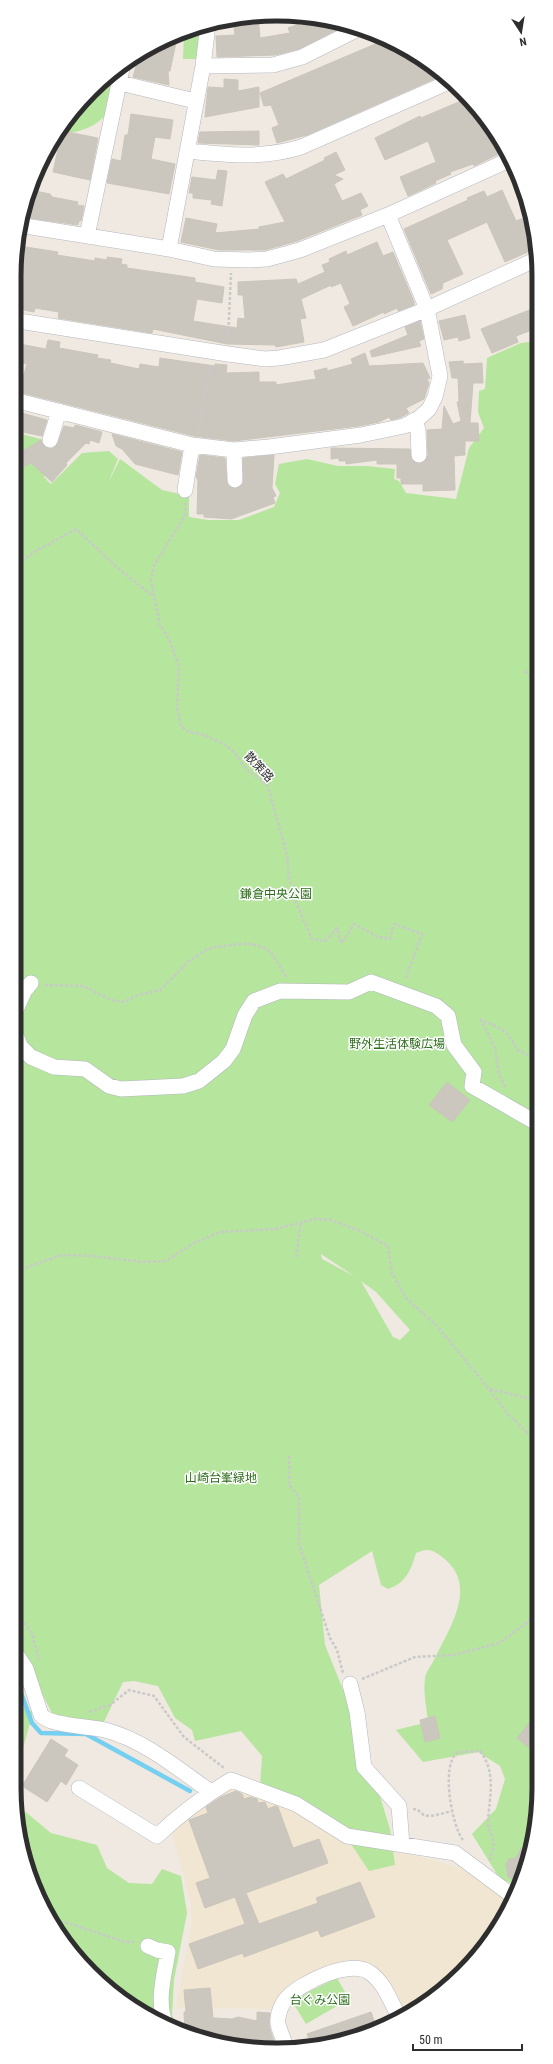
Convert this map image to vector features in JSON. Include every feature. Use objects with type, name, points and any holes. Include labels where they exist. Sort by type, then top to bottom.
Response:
[{"type":"street","points":[[169,249],[188,151],[195,101],[203,66],[207,31]]},
{"type":"street","points":[[203,66],[273,65],[302,57],[351,32]]},
{"type":"street","points":[[87,236],[121,74]]},
{"type":"street","points":[[120,83],[195,101]]},
{"type":"street","points":[[188,151],[232,156],[280,153],[301,147],[445,84]]},
{"type":"street","points":[[26,226],[169,249],[214,259],[255,260],[284,255],[388,215],[505,162]]},
{"type":"street","points":[[21,402],[194,445],[234,450],[269,448],[361,435],[404,426],[415,420],[429,408],[435,397],[440,376],[427,309],[388,215]]},
{"type":"street","points":[[21,321],[212,352],[272,358],[324,350],[531,265]]},
{"type":"street","points":[[50,440],[59,411]]},
{"type":"street","points":[[415,420],[418,430],[419,455]]},
{"type":"street","points":[[185,490],[194,445]]},
{"type":"street","points":[[234,450],[235,480]]},
{"type":"street","points":[[21,1047],[31,1057],[58,1068],[85,1069],[109,1086],[122,1089],[183,1086],[199,1081],[224,1061],[233,1049],[245,1015],[254,1001],[280,991],[349,992],[371,982],[436,1006],[448,1016],[454,1045],[474,1072],[472,1086],[532,1120]]},
{"type":"street","points":[[21,999],[25,990],[31,983]]},
{"type":"street","points":[[21,1662],[26,1669],[41,1715],[45,1720],[57,1723],[90,1726],[118,1733],[164,1759],[211,1792]]},
{"type":"street","points":[[350,1684],[357,1712],[364,1767],[399,1806],[402,1845]]},
{"type":"street","points":[[80,1788],[157,1836],[174,1819],[211,1792],[231,1780],[296,1804],[347,1836],[455,1853],[509,1893]]},
{"type":"street","points":[[148,1946],[157,1950],[168,1952],[162,1984],[163,2017]]},
{"type":"street","points":[[284,2042],[277,2020],[286,1999],[296,1989],[317,1977],[343,1970],[359,1969],[368,1972],[387,1993],[397,2013]]},
{"type":"path","points":[[228,354],[232,260]]},
{"type":"path","points":[[194,445],[212,352]]},
{"type":"path","points":[[154,597],[152,580],[154,565],[185,516],[185,490]]},
{"type":"path","points":[[21,562],[34,552],[76,529],[120,570],[154,597]]},
{"type":"path","name":"散策路","points":[[154,597],[160,625],[169,639],[179,666],[177,707],[181,726],[186,731],[204,734],[224,744],[234,752],[247,770],[267,784],[286,854],[296,902],[312,939],[322,942],[337,928],[342,943],[354,924],[378,937],[390,939],[394,924],[422,934],[401,992]]},
{"type":"path","points":[[524,671],[532,678]]},
{"type":"path","points":[[21,909],[23,912],[21,921]]},
{"type":"path","points":[[21,959],[23,971],[31,983],[83,986],[111,1000],[124,1002],[138,995],[160,990],[189,961],[206,950],[215,947],[252,944],[267,949],[273,954],[286,978],[292,980]]},
{"type":"path","points":[[492,1097],[505,1087],[499,1074],[495,1048],[481,1020],[503,1030],[512,1038],[517,1050],[532,1057]]},
{"type":"path","points":[[21,1269],[62,1255],[93,1256],[142,1262],[166,1261],[192,1244],[220,1232],[275,1229],[301,1221],[331,1220],[358,1230],[388,1246],[392,1272],[406,1298],[437,1326],[507,1413],[532,1437]]},
{"type":"path","points":[[296,1257],[301,1221]]},
{"type":"path","points":[[489,1389],[532,1399]]},
{"type":"path","points":[[289,1456],[289,1485],[300,1497],[299,1544],[330,1638],[337,1650],[342,1672],[350,1684],[415,1657],[454,1655],[499,1643],[528,1622],[532,1616]]},
{"type":"path","points":[[21,1619],[32,1633],[41,1667]]},
{"type":"path","points":[[85,1714],[110,1704],[129,1690],[154,1696],[184,1737],[230,1772],[231,1780]]},
{"type":"path","points":[[467,1844],[461,1837],[453,1811],[448,1783],[450,1762],[458,1752],[480,1751],[490,1767],[492,1798],[488,1822],[494,1847],[488,1865],[482,1873]]},
{"type":"path","points":[[408,1803],[413,1809],[417,1809],[424,1815],[453,1811]]},
{"type":"path","points":[[59,1922],[68,1923],[125,1942],[137,1942],[148,1946]]},
{"type":"shaded area","points":[[242,1786],[301,1815],[346,1844],[410,1854],[459,1867],[507,1898],[489,1929],[469,1956],[445,1980],[405,2009],[391,1983],[373,1967],[344,1961],[319,1968],[287,1988],[278,1996],[274,2009],[176,2008],[191,1928],[191,1903],[171,1828],[221,1791]]},
{"type":"green space","points":[[202,32],[198,59],[183,59],[184,38]]},
{"type":"green space","points":[[114,80],[112,98],[105,116],[93,125],[65,134],[84,108]]},
{"type":"green space","name":"鎌倉中央公園","points":[[532,342],[532,1788],[530,1821],[527,1837],[513,1884],[500,1879],[472,1834],[496,1809],[505,1779],[500,1766],[478,1752],[423,1762],[396,1730],[428,1722],[425,1677],[454,1620],[458,1606],[460,1593],[459,1579],[453,1567],[435,1552],[423,1550],[416,1553],[407,1575],[399,1583],[388,1589],[381,1585],[372,1551],[319,1585],[325,1645],[361,1734],[390,1829],[395,1865],[369,1871],[339,1826],[260,1786],[262,1756],[241,1731],[195,1741],[192,1730],[175,1718],[158,1686],[134,1681],[123,1682],[102,1726],[56,1721],[27,1664],[21,1669],[21,434],[51,442],[39,467],[46,474],[44,477],[51,484],[82,453],[109,451],[118,459],[108,483],[120,459],[162,490],[189,496],[189,517],[208,520],[239,520],[274,507],[280,493],[275,484],[279,464],[307,459],[338,466],[367,466],[395,469],[394,479],[399,481],[406,493],[456,499],[469,448],[484,428],[478,412],[479,391],[485,389],[487,358],[521,343]],"holes":[[[321,1254],[354,1276],[322,1259]],[[361,1281],[376,1292],[410,1330],[400,1340],[393,1337]]]},
{"type":"green space","points":[[21,1706],[33,1712],[21,1756]]},
{"type":"green space","points":[[22,1809],[51,1833],[97,1845],[107,1868],[129,1883],[152,1884],[162,1869],[181,1876],[187,1913],[174,1980],[172,2016],[176,2023],[149,2009],[121,1990],[108,1980],[84,1956],[74,1943],[55,1915],[40,1885],[26,1837]]},
{"type":"green space","name":"台ぐみ公園","points":[[337,1978],[349,1999],[306,2024],[293,2003],[310,1991]]},
{"type":"building","points":[[259,22],[260,38],[290,33],[288,28],[302,23],[338,29],[299,49],[275,55],[217,57],[216,36],[235,35],[234,25],[243,23]]},
{"type":"building","points":[[176,41],[170,71],[168,71],[169,85],[133,77],[137,63],[141,60],[146,61],[147,56]]},
{"type":"building","points":[[379,42],[404,55],[437,78],[307,135],[277,143],[272,128],[279,125],[271,105],[264,106],[260,93]]},
{"type":"building","points":[[224,79],[238,80],[238,91],[259,87],[259,107],[205,117],[208,87],[224,88]]},
{"type":"building","points":[[462,101],[479,121],[500,153],[474,166],[473,164],[450,172],[451,174],[435,181],[436,183],[408,196],[400,177],[436,162],[428,141],[385,160],[375,138],[420,116],[421,118]]},
{"type":"building","points":[[131,114],[173,120],[170,139],[155,137],[151,159],[175,164],[169,194],[107,183],[112,159],[121,161],[125,135],[128,135]]},
{"type":"building","points":[[259,131],[259,145],[198,143],[200,132]]},
{"type":"building","points":[[66,132],[98,138],[90,180],[53,172],[60,142]]},
{"type":"building","points":[[336,152],[345,170],[334,175],[343,179],[334,184],[342,201],[361,193],[368,206],[360,210],[362,215],[297,241],[265,250],[219,250],[181,242],[186,218],[217,224],[215,233],[259,229],[259,227],[285,222],[265,182],[283,174],[286,179],[325,160],[324,158]]},
{"type":"building","points":[[218,170],[227,171],[222,206],[211,204],[212,200],[193,198],[193,193],[189,193],[192,177],[216,180]]},
{"type":"building","points":[[502,190],[516,221],[525,218],[530,243],[528,246],[530,251],[505,262],[487,222],[447,240],[463,274],[443,283],[442,289],[431,294],[404,229],[468,200],[467,198],[484,191],[487,197]]},
{"type":"building","points":[[36,191],[50,194],[52,197],[78,202],[77,205],[84,206],[81,221],[79,221],[78,225],[29,218]]},
{"type":"building","points":[[377,242],[383,256],[393,252],[414,305],[398,311],[397,308],[384,314],[384,312],[353,326],[344,307],[350,304],[341,283],[331,287],[331,285],[301,299],[306,318],[300,319],[304,342],[276,347],[275,345],[227,344],[153,329],[152,333],[58,318],[59,312],[35,308],[34,312],[21,309],[23,247],[58,252],[57,255],[95,261],[95,258],[107,260],[107,257],[122,259],[121,264],[127,265],[127,268],[195,278],[195,282],[224,287],[222,303],[197,299],[193,321],[237,328],[238,318],[245,319],[243,295],[238,295],[238,282],[296,279],[298,284],[325,272],[322,265],[330,262],[329,259],[346,251],[347,255]]},
{"type":"building","points":[[532,309],[532,330],[516,336],[518,342],[492,353],[481,329]]},
{"type":"building","points":[[465,315],[470,338],[459,341],[458,337],[444,340],[439,321]]},
{"type":"building","points":[[420,321],[424,339],[419,341],[421,346],[372,357],[370,351],[408,335],[405,327]]},
{"type":"building","points":[[48,340],[60,342],[59,348],[98,355],[97,358],[111,360],[110,363],[139,369],[140,364],[159,367],[160,358],[215,366],[215,364],[227,365],[226,373],[259,372],[259,382],[276,382],[276,385],[316,379],[314,371],[327,368],[327,371],[353,364],[351,359],[365,353],[369,366],[423,363],[430,378],[427,379],[429,383],[424,399],[406,408],[409,413],[399,418],[391,420],[389,417],[379,422],[359,426],[234,441],[194,436],[21,393],[21,385],[27,364],[23,363],[24,360],[21,359],[21,344],[46,349]]},
{"type":"building","points":[[463,361],[464,364],[482,363],[483,383],[473,383],[470,423],[478,423],[479,441],[465,441],[465,455],[454,456],[455,490],[423,491],[423,484],[401,484],[401,478],[397,478],[397,464],[377,464],[377,460],[346,464],[346,461],[339,461],[339,458],[331,459],[331,448],[410,449],[412,460],[419,464],[424,462],[428,455],[427,430],[442,429],[444,406],[453,424],[461,421],[457,402],[459,402],[458,378],[452,378],[449,362]]},
{"type":"building","points":[[21,413],[47,420],[42,436],[21,432]]},
{"type":"building","points":[[75,425],[102,432],[99,443],[90,440],[89,444],[86,443],[66,463],[67,465],[52,482],[31,463],[21,468],[21,452],[41,440],[44,446],[52,449],[58,443],[64,426],[74,428]]},
{"type":"building","points":[[112,434],[182,452],[178,475],[135,464],[122,449],[116,446]]},
{"type":"building","points":[[200,455],[225,458],[227,484],[235,489],[243,484],[243,458],[274,455],[272,488],[276,496],[273,497],[275,503],[231,519],[204,517],[204,514],[197,514],[198,480],[196,477]]},
{"type":"building","points":[[447,1082],[470,1100],[452,1122],[429,1105]]},
{"type":"building","points":[[435,1716],[440,1738],[425,1742],[420,1720]]},
{"type":"building","points":[[532,1719],[532,1742],[528,1747],[517,1738]]},
{"type":"building","points":[[51,1739],[68,1750],[64,1756],[78,1765],[66,1785],[61,1781],[47,1802],[22,1786]]},
{"type":"building","points":[[236,1791],[242,1794],[244,1799],[250,1797],[257,1799],[258,1803],[265,1802],[268,1809],[275,1806],[278,1807],[293,1848],[319,1839],[328,1863],[246,1893],[259,1924],[318,1903],[316,1898],[360,1882],[375,1917],[321,1937],[318,1930],[244,1957],[243,1953],[198,1969],[189,1944],[245,1924],[235,1897],[205,1908],[196,1883],[210,1878],[189,1820],[208,1813],[206,1807],[221,1797]]},
{"type":"building","points":[[521,1848],[524,1849],[515,1880],[508,1877],[506,1864],[509,1859],[516,1858]]},
{"type":"building","points":[[210,1988],[213,2018],[232,2019],[238,2017],[257,2021],[257,2012],[270,2013],[269,2026],[274,2043],[243,2041],[227,2038],[185,2026],[184,2012],[186,2012],[184,1990]]},
{"type":"building","points":[[371,2012],[375,2024],[343,2034],[310,2041],[307,2034]]},
{"type":"waterway","points":[[21,1693],[32,1723],[41,1733],[86,1734],[190,1791]]},
{"type":"park label","name":"野外生活体験広場","points":[[397,1044]]},
{"type":"park label","name":"山崎台峯緑地","points":[[221,1478]]}]
